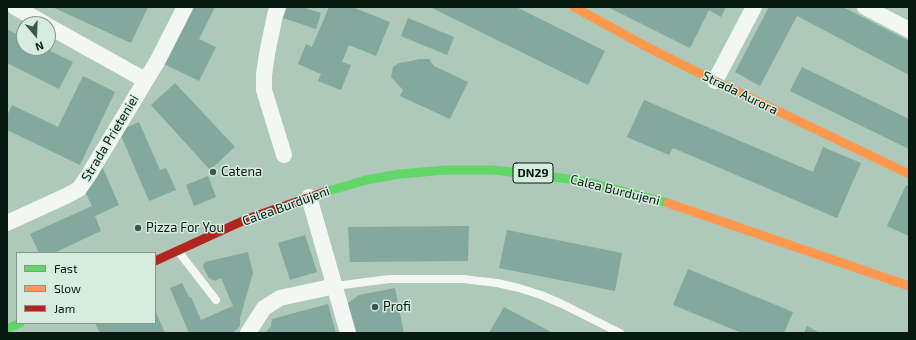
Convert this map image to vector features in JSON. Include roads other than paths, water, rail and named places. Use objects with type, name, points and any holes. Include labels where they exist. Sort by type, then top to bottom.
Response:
[{"type":"main road","name":"Strada Aurora","points":[[574,7],[647,47],[715,81],[909,174]]},
{"type":"main road","name":"Calea Burdujeni","points":[[156,261],[247,219],[309,196],[366,180],[400,174],[446,170],[493,170],[569,179],[599,185],[664,202],[909,286]]},
{"type":"main road","points":[[7,329],[18,324]]},
{"type":"street","points":[[15,7],[31,16]]},
{"type":"street","name":"Strada Prieteniei","points":[[7,223],[79,189],[158,60],[184,7]]},
{"type":"street","points":[[278,7],[267,54],[264,75],[264,90],[284,155]]},
{"type":"street","points":[[715,81],[754,7]]},
{"type":"street","points":[[865,7],[892,13],[909,30]]},
{"type":"street","name":"Strada Prieteniei","points":[[56,30],[145,80]]},
{"type":"street","points":[[309,196],[348,333]]},
{"type":"street","points":[[248,333],[264,308],[280,298],[335,286]]},
{"type":"lane","points":[[178,250],[216,300]]},
{"type":"lane","points":[[335,286],[389,279],[463,279],[497,283],[541,295],[620,333]]},
{"type":"place","name":"Catena","points":[[213,172]]},
{"type":"place","name":"Pizza For You","points":[[138,228]]},
{"type":"place","name":"Profi","points":[[375,307]]}]
